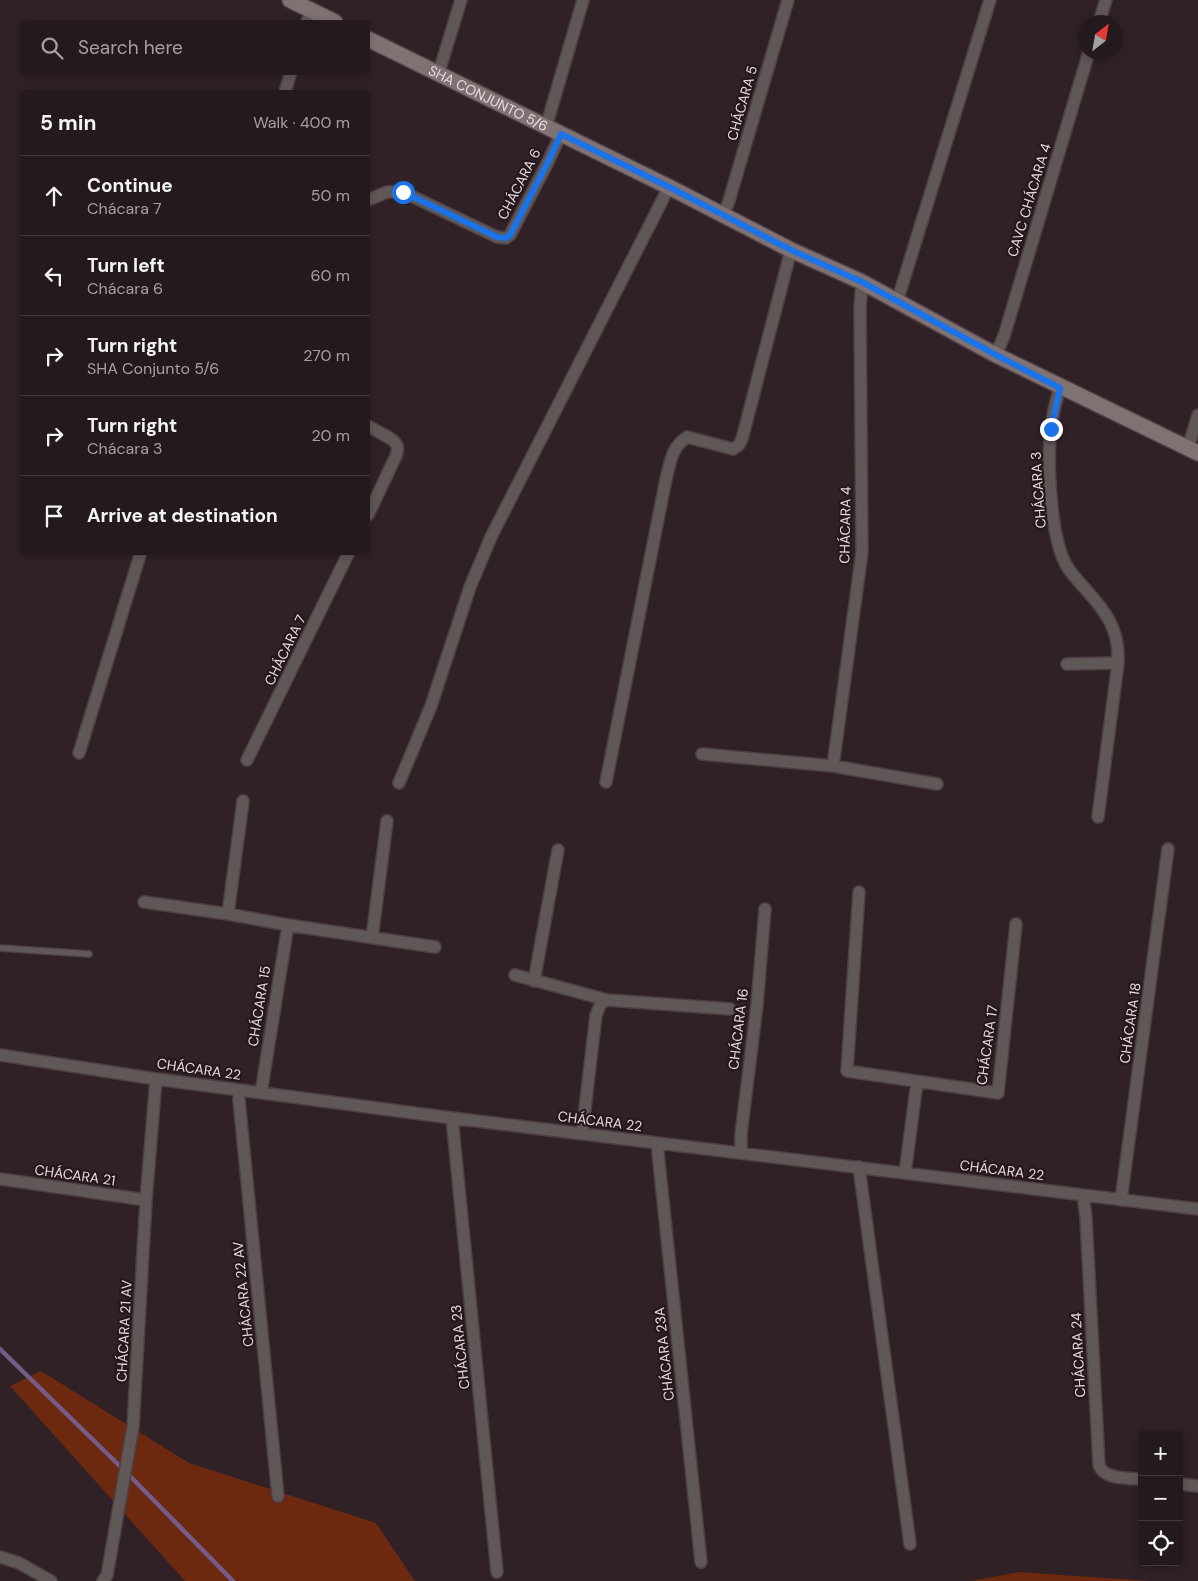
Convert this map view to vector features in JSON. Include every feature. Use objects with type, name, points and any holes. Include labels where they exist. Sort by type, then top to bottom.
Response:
[{"type":"street","points":[[290,0],[309,17],[324,20]]},
{"type":"street","points":[[438,75],[461,0]]},
{"type":"street","points":[[546,127],[583,0]]},
{"type":"street","name":"CHÁCARA 5","points":[[722,214],[728,204],[788,0]]},
{"type":"street","points":[[897,302],[990,0]]},
{"type":"street","points":[[1101,15],[1106,0]]},
{"type":"street","name":"SHA CONJUNTO 5/6","points":[[370,40],[669,187],[791,250],[862,282],[1060,388],[1193,451]]},
{"type":"street","name":"CAVC CHÁCARA 4","points":[[996,355],[1004,336],[1087,60]]},
{"type":"street","points":[[286,90],[290,75]]},
{"type":"street","name":"CHÁCARA 6","points":[[370,199],[387,192],[403,192],[497,237],[506,238],[510,235],[561,134]]},
{"type":"street","points":[[399,783],[431,706],[470,587],[491,537],[669,187]]},
{"type":"street","points":[[606,782],[673,452],[678,444],[687,437],[733,449],[739,445],[791,250]]},
{"type":"street","name":"CHÁCARA 4","points":[[833,766],[862,552],[860,308],[862,282]]},
{"type":"street","name":"CHÁCARA 3","points":[[1060,388],[1051,429],[1049,456],[1053,518],[1067,568],[1107,614],[1113,626],[1119,649],[1098,817]]},
{"type":"street","points":[[1193,451],[1198,415]]},
{"type":"street","points":[[370,427],[396,444],[397,449],[396,456],[370,511]]},
{"type":"street","points":[[79,753],[140,555]]},
{"type":"street","name":"CHÁCARA 7","points":[[247,760],[348,555]]},
{"type":"street","points":[[1067,664],[1118,663]]},
{"type":"street","points":[[702,754],[833,766],[938,784]]},
{"type":"street","points":[[228,914],[243,801]]},
{"type":"street","points":[[372,938],[387,821]]},
{"type":"street","name":"CHÁCARA 18","points":[[1121,1200],[1168,849]]},
{"type":"street","points":[[534,981],[558,850]]},
{"type":"street","name":"CHÁCARA 17","points":[[859,892],[847,1071],[998,1093],[1016,924]]},
{"type":"street","points":[[144,902],[435,947]]},
{"type":"street","name":"CHÁCARA 16","points":[[741,1153],[741,1134],[757,1006],[765,909]]},
{"type":"street","name":"CHÁCARA 15","points":[[261,1093],[288,925]]},
{"type":"street","points":[[515,975],[607,1000],[730,1010]]},
{"type":"street","points":[[582,1134],[596,1014],[601,1003],[607,1000]]},
{"type":"street","name":"CHÁCARA 22","points":[[0,1055],[156,1079],[452,1118],[1198,1209]]},
{"type":"street","name":"CHÁCARA 21 AV","points":[[103,1581],[107,1575],[133,1426],[146,1200],[156,1079]]},
{"type":"street","points":[[905,1173],[917,1082]]},
{"type":"street","name":"CHÁCARA 22 AV","points":[[238,1090],[278,1496]]},
{"type":"street","name":"CHÁCARA 23","points":[[452,1118],[498,1572]]},
{"type":"street","name":"CHÁCARA 23A","points":[[657,1143],[701,1562]]},
{"type":"street","points":[[859,1167],[910,1544]]},
{"type":"street","name":"CHÁCARA 21","points":[[0,1179],[146,1200]]},
{"type":"street","name":"CHÁCARA 24","points":[[1083,1195],[1086,1218],[1099,1465],[1109,1475],[1138,1479]]},
{"type":"street","points":[[1183,1484],[1198,1486]]},
{"type":"street","points":[[0,1557],[19,1563],[51,1581]]},
{"type":"lane","points":[[0,948],[89,954]]},
{"type":"shaded area","points":[[41,1371],[189,1463],[376,1523],[415,1581],[185,1581],[10,1386]]},
{"type":"shaded area","points":[[1019,1572],[1149,1581],[971,1581]]},
{"type":"waterway","points":[[0,1349],[127,1473],[233,1581]]},
{"type":"route","points":[[403,192],[497,237],[506,238],[510,235],[561,134],[791,250],[862,282],[1060,388],[1051,429]]}]
